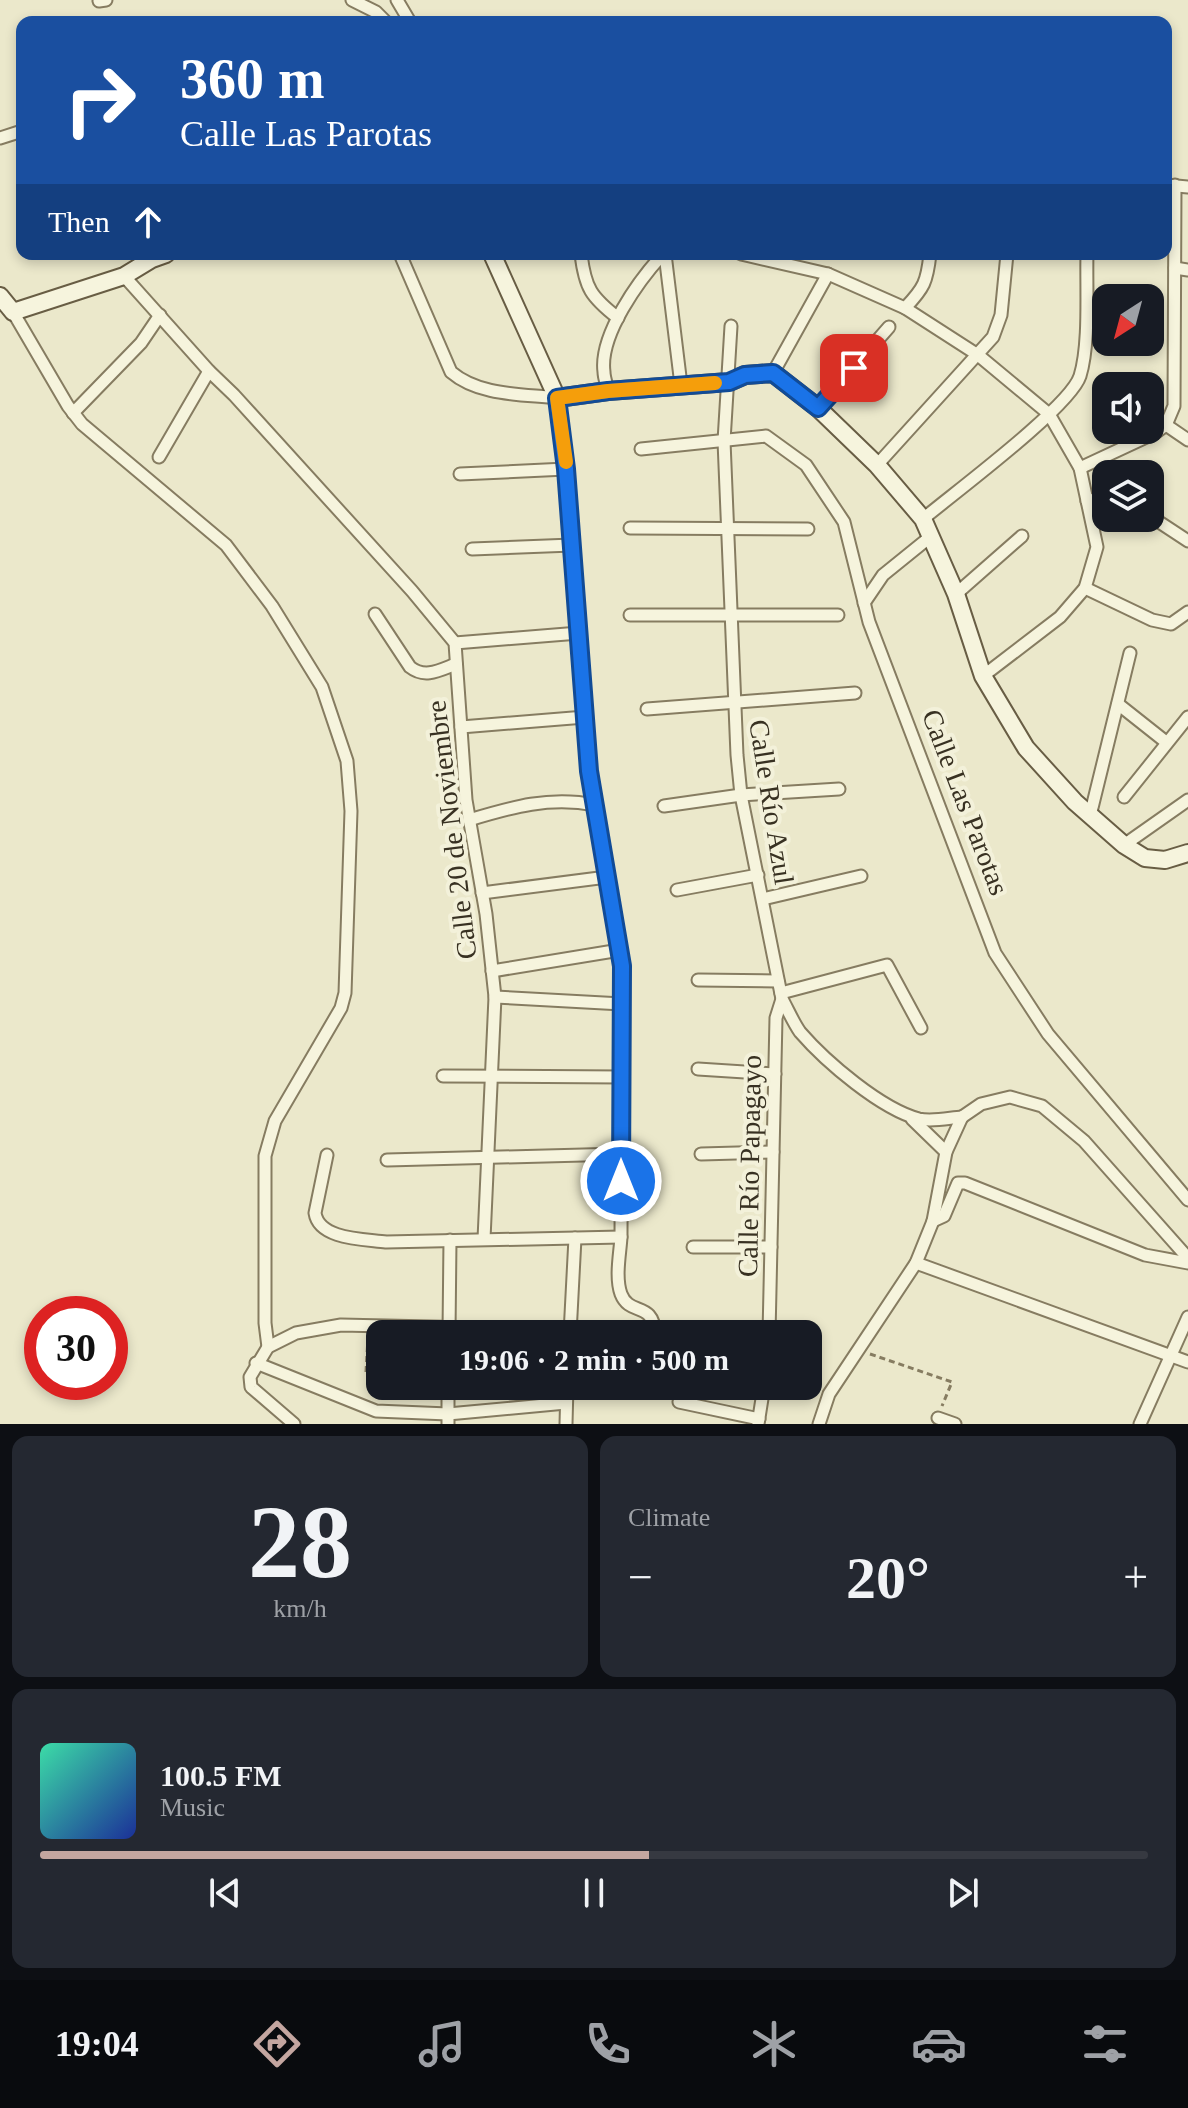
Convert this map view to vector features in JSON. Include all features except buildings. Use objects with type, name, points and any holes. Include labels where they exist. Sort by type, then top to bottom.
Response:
[{"type":"street","points":[[352,0],[380,16]]},
{"type":"street","points":[[1080,468],[1155,433],[1166,425],[1174,406],[1172,206]]},
{"type":"street","points":[[13,312],[124,276],[150,260]]},
{"type":"street","points":[[403,260],[451,372],[465,383],[481,389],[557,398],[729,382],[745,375],[773,373],[818,408],[877,465],[923,519],[956,594],[983,676],[1026,748],[1075,802],[1124,845],[1145,858],[1165,860],[1188,853]]},
{"type":"street","points":[[495,260],[557,398],[566,469],[589,771],[622,966],[621,1237],[618,1280],[621,1295],[627,1303],[650,1314],[654,1320]]},
{"type":"street","points":[[582,260],[587,289],[597,302],[618,318]]},
{"type":"street","points":[[608,391],[603,370],[609,341],[618,318],[642,277],[658,260]]},
{"type":"street","points":[[665,260],[681,385]]},
{"type":"street","points":[[791,260],[905,308],[978,355],[1049,414],[1080,468],[1097,547],[1085,588],[1060,617],[983,676]]},
{"type":"street","points":[[905,308],[923,289],[929,260]]},
{"type":"street","points":[[877,465],[998,329],[1006,260]]},
{"type":"street","points":[[923,519],[1049,414],[1073,390],[1084,362],[1087,260]]},
{"type":"street","points":[[1175,268],[1188,270]]},
{"type":"street","points":[[773,373],[828,274]]},
{"type":"street","points":[[124,276],[412,591],[455,643],[579,633]]},
{"type":"street","points":[[0,296],[82,424],[226,545],[272,606],[322,687],[347,761],[351,811],[345,993],[341,1008],[275,1121],[265,1156],[265,1323],[268,1347]]},
{"type":"street","points":[[73,413],[141,343],[160,315]]},
{"type":"street","name":"Calle Río Azul","points":[[731,326],[724,441],[733,702],[741,795],[780,991],[798,1030],[830,1062],[870,1094],[922,1120],[962,1117]]},
{"type":"street","points":[[818,408],[889,327]]},
{"type":"street","points":[[159,457],[209,371]]},
{"type":"street","points":[[1166,425],[1188,440]]},
{"type":"street","name":"Calle Las Parotas","points":[[641,449],[766,436],[806,465],[844,522],[869,622],[995,953],[1048,1034],[1188,1200]]},
{"type":"street","points":[[460,474],[566,469]]},
{"type":"street","points":[[1087,501],[1092,500]]},
{"type":"street","points":[[1164,525],[1188,541]]},
{"type":"street","points":[[630,528],[808,529]]},
{"type":"street","points":[[956,594],[1022,536]]},
{"type":"street","points":[[864,603],[883,575],[930,537]]},
{"type":"street","points":[[472,549],[572,545]]},
{"type":"street","points":[[1085,588],[1152,620],[1171,624],[1188,612]]},
{"type":"street","points":[[375,614],[410,667],[418,673],[429,673],[456,664]]},
{"type":"street","points":[[630,615],[838,615]]},
{"type":"street","name":"Calle 20 de Noviembre","points":[[455,643],[469,820],[495,997],[484,1239]]},
{"type":"street","points":[[1090,816],[1130,653]]},
{"type":"street","points":[[647,709],[855,693]]},
{"type":"street","points":[[1118,704],[1166,742]]},
{"type":"street","points":[[461,727],[585,717]]},
{"type":"street","points":[[1124,797],[1188,717]]},
{"type":"street","points":[[664,806],[741,795],[839,789]]},
{"type":"street","points":[[469,820],[520,805],[554,800],[595,805]]},
{"type":"street","points":[[1124,845],[1188,800]]},
{"type":"street","points":[[677,890],[758,875]]},
{"type":"street","points":[[763,899],[861,876]]},
{"type":"street","points":[[482,893],[607,877]]},
{"type":"street","points":[[492,971],[620,950]]},
{"type":"street","points":[[698,980],[780,991],[887,965],[921,1028]]},
{"type":"street","name":"Calle Río Papagayo","points":[[769,1320],[776,1018],[780,991]]},
{"type":"street","points":[[495,997],[622,1004]]},
{"type":"street","points":[[698,1069],[775,1074]]},
{"type":"street","points":[[443,1076],[622,1077]]},
{"type":"street","points":[[819,1424],[829,1394],[916,1263],[933,1221],[946,1152],[962,1117],[981,1104],[1010,1097],[1042,1106],[1084,1141],[1188,1260]]},
{"type":"street","points":[[909,1116],[946,1152]]},
{"type":"street","points":[[701,1154],[773,1152]]},
{"type":"street","points":[[387,1160],[621,1154]]},
{"type":"street","points":[[327,1155],[315,1213],[317,1222],[323,1229],[353,1238],[386,1242],[621,1237]]},
{"type":"street","points":[[933,1221],[944,1216],[958,1183],[965,1183],[1145,1255],[1188,1260]]},
{"type":"street","points":[[571,1320],[575,1238]]},
{"type":"street","points":[[449,1320],[450,1240]]},
{"type":"street","points":[[693,1247],[771,1247]]},
{"type":"street","points":[[916,1263],[1188,1362]]},
{"type":"street","points":[[1140,1424],[1188,1317]]},
{"type":"street","points":[[294,1424],[251,1387],[250,1377],[256,1363],[268,1347],[296,1333],[341,1325],[366,1325]]},
{"type":"street","points":[[256,1363],[376,1411],[448,1419],[566,1403]]},
{"type":"street","points":[[566,1400],[566,1424]]},
{"type":"street","points":[[679,1402],[759,1421],[762,1400]]},
{"type":"street","points":[[938,1418],[955,1424]]},
{"type":"path","points":[[859,1350],[952,1382],[938,1418]]},
{"type":"slow traffic","points":[[566,462],[557,398],[715,383]]},
{"type":"route","points":[[621,1181],[622,966],[589,771],[566,469],[557,398],[729,382],[745,375],[773,373],[818,408],[854,368]]}]
